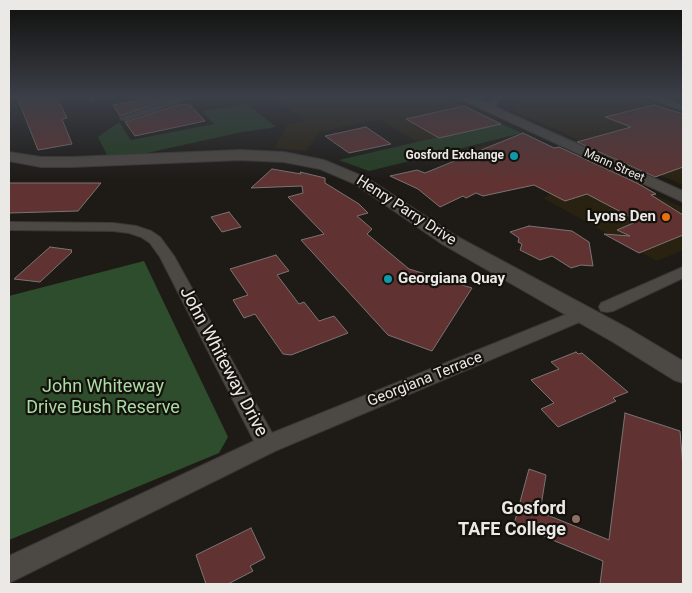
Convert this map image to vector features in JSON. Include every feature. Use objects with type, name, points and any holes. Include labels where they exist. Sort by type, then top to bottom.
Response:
[{"type":"main road","name":"Mann Street","points":[[537,125],[683,197]]},
{"type":"main road","name":"Henry Parry Drive","points":[[9,156],[29,161],[72,162],[240,154],[284,157],[324,165],[361,181],[434,231],[622,336],[683,373]]},
{"type":"street","name":"John Whiteway Drive","points":[[9,226],[113,227],[131,229],[146,234],[155,240],[167,256],[267,444],[9,570]]},
{"type":"street","points":[[607,307],[683,272]]},
{"type":"street","name":"Georgiana Terrace","points":[[267,444],[583,314]]},
{"type":"shaded area","points":[[288,125],[353,125],[319,132],[306,151],[274,148]]},
{"type":"shaded area","points":[[388,125],[492,125],[417,142]]},
{"type":"shaded area","points":[[545,125],[683,125],[683,185]]},
{"type":"shaded area","points":[[526,136],[683,208],[683,250],[657,261],[543,198],[550,194],[467,150]]},
{"type":"green space","points":[[115,125],[121,125],[131,140],[211,125],[273,125],[276,127],[242,132],[147,153],[108,157],[98,137]]},
{"type":"green space","points":[[492,125],[503,125],[522,133],[369,171],[339,160]]},
{"type":"green space","name":"John Whiteway Drive Bush Reserve","points":[[144,261],[228,437],[219,453],[9,540],[9,296]]},
{"type":"building","points":[[28,125],[64,125],[72,144],[38,150]]},
{"type":"building","points":[[127,125],[188,125],[135,136]]},
{"type":"building","points":[[416,125],[498,125],[439,138]]},
{"type":"building","points":[[625,125],[683,125],[683,167],[655,177],[577,142],[631,127]]},
{"type":"building","points":[[366,127],[391,144],[349,153],[325,136]]},
{"type":"building","points":[[523,133],[554,148],[559,147],[637,183],[656,194],[651,195],[683,215],[683,235],[639,253],[604,234],[630,236],[617,230],[638,221],[587,194],[565,201],[534,185],[483,196],[476,193],[466,198],[463,196],[440,207],[418,189],[390,176],[417,170],[425,173]]},
{"type":"building","name":"Georgiana Quay","points":[[272,169],[301,174],[300,172],[325,178],[325,183],[359,204],[368,213],[357,216],[372,229],[367,234],[409,269],[472,288],[432,351],[388,335],[301,240],[324,234],[288,197],[303,193],[302,186],[251,188]]},
{"type":"building","points":[[9,183],[101,183],[78,211],[9,213]]},
{"type":"building","points":[[229,212],[241,227],[222,232],[211,217]]},
{"type":"building","points":[[529,226],[572,231],[589,242],[593,266],[581,265],[571,268],[552,256],[540,260],[520,250],[522,244],[518,242],[519,238],[510,232]]},
{"type":"building","points":[[50,247],[72,250],[72,252],[40,282],[14,279]]},
{"type":"building","points":[[276,255],[289,271],[277,275],[299,304],[304,302],[319,321],[334,316],[348,333],[291,355],[283,354],[255,314],[244,318],[233,300],[248,295],[230,269]]},
{"type":"building","points":[[576,352],[578,354],[582,353],[628,392],[613,398],[616,401],[558,427],[541,409],[554,403],[531,380],[559,369],[551,362]]},
{"type":"building","points":[[625,413],[680,431],[683,467],[683,584],[600,584],[603,561],[514,524],[529,469],[546,475],[540,512],[609,540]]},
{"type":"building","points":[[251,528],[265,558],[250,566],[253,571],[228,584],[206,584],[196,555]]},
{"type":"place","name":"Gosford Exchange","points":[[514,156]]},
{"type":"place","name":"Lyons Den","points":[[666,217]]},
{"type":"place","name":"Georgiana Quay","points":[[388,279]]},
{"type":"place","name":"Gosford TAFE College","points":[[576,519]]}]
